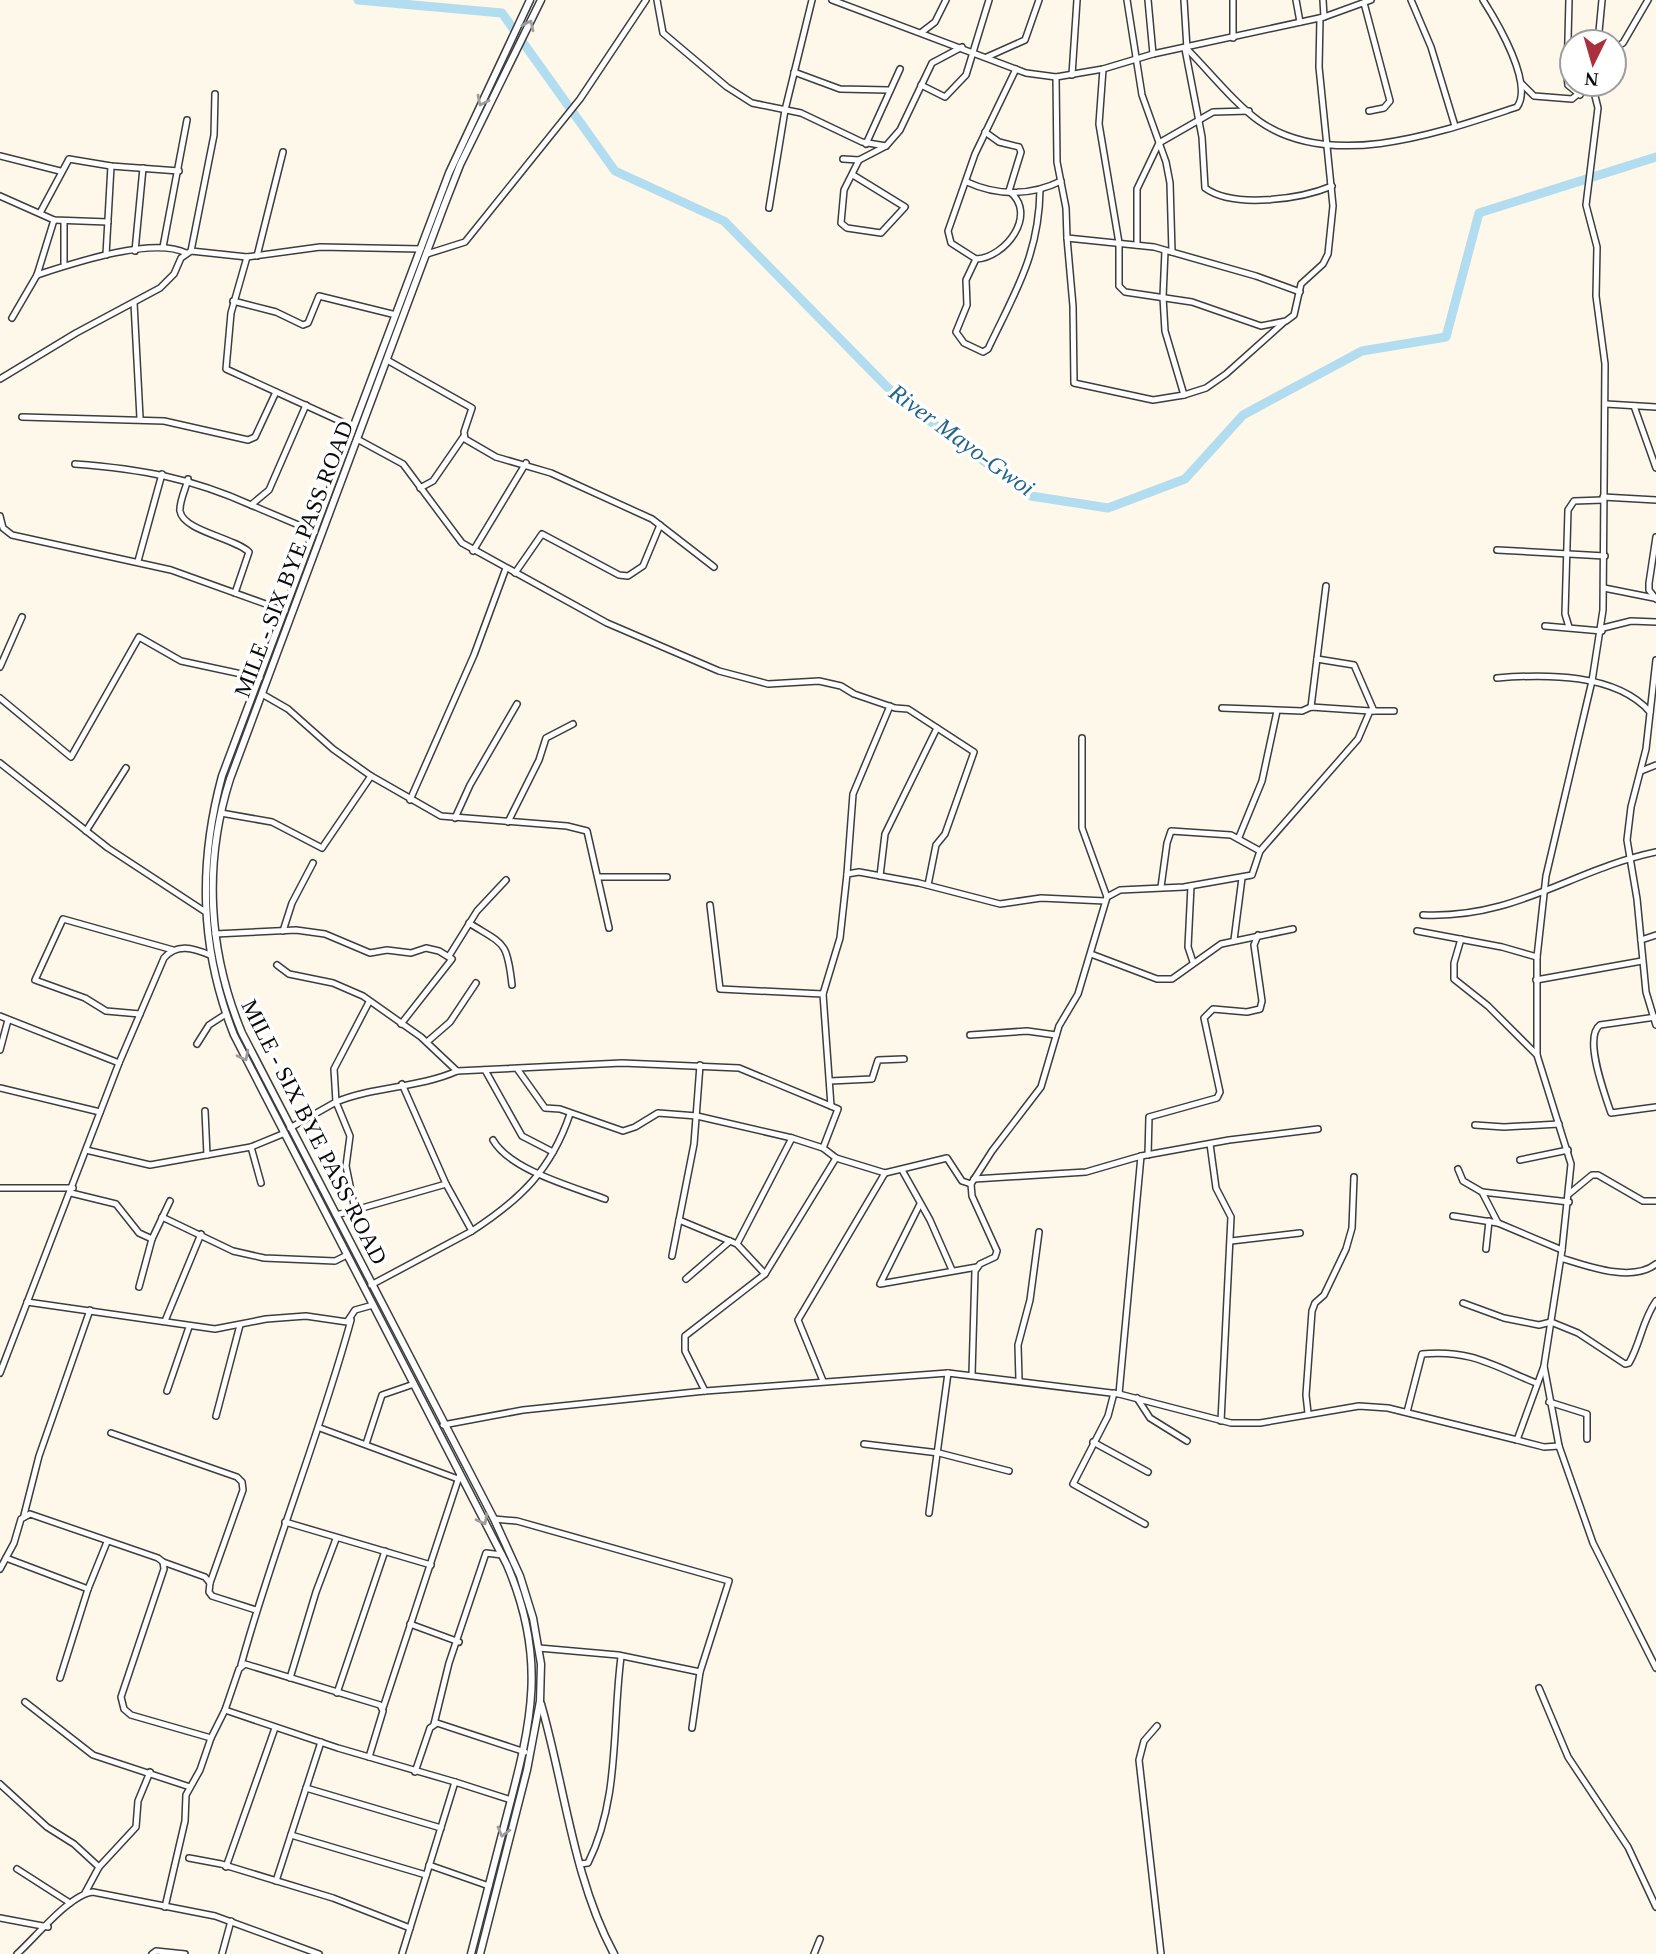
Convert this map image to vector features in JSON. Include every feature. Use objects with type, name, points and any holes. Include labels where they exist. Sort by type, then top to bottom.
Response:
[{"type":"street","points":[[37,275],[64,263],[163,247],[247,257],[320,247],[424,251],[465,242],[580,99],[646,0]]},
{"type":"street","points":[[657,0],[663,33],[675,46],[752,103],[807,115],[866,144],[886,146]]},
{"type":"street","points":[[769,208],[785,110],[812,0]]},
{"type":"street","points":[[832,0],[1016,69],[1035,75],[1056,77],[1103,69],[1153,54],[1186,49],[1322,17],[1367,1],[1390,101],[1384,108],[1369,111]]},
{"type":"street","points":[[922,32],[935,22],[946,0]]},
{"type":"street","points":[[921,85],[945,97],[962,82],[989,0]]},
{"type":"street","points":[[987,57],[1025,40],[1039,0]]},
{"type":"street","points":[[1072,75],[1077,0]]},
{"type":"street","points":[[1128,0],[1142,95],[1170,183],[1169,252],[1163,297],[1165,331],[1184,395]]},
{"type":"street","points":[[1147,0],[1153,54]]},
{"type":"street","points":[[1184,0],[1186,49],[1199,120],[1203,181],[1209,191],[1233,197],[1306,197],[1332,186]]},
{"type":"street","points":[[1233,0],[1233,38]]},
{"type":"street","points":[[1296,0],[1300,22]]},
{"type":"street","points":[[1056,77],[1057,162],[1073,306],[1072,380],[1153,400],[1184,395],[1206,388],[1226,374],[1286,321],[1297,307],[1304,278],[1323,264],[1328,254],[1333,206],[1332,186],[1318,67],[1323,0]]},
{"type":"street","points":[[1411,0],[1431,47],[1455,126]]},
{"type":"street","points":[[1186,49],[1249,111],[1273,129],[1328,145],[1369,146],[1455,126],[1517,107],[1522,97],[1522,84],[1509,48],[1483,0]]},
{"type":"street","points":[[1569,0],[1569,28]]},
{"type":"street","points":[[1600,28],[1602,0]]},
{"type":"street","points":[[1628,34],[1648,0]]},
{"type":"street","points":[[530,1],[459,149],[424,251],[396,316],[387,349],[353,427],[217,797],[206,852],[204,911],[210,955],[226,1014],[244,1057],[288,1130],[347,1255],[373,1305],[385,1320],[459,1477],[502,1555],[520,1599],[533,1677],[580,1864],[591,1901],[614,1954]]},
{"type":"street","name":"MILE - SIX BYE PASS ROAD","points":[[480,1954],[527,1770],[540,1701],[539,1648],[520,1576],[494,1519],[385,1320],[371,1285],[336,1215],[288,1130],[235,1017],[222,976],[215,934],[213,869],[221,813],[262,694],[387,360],[387,349],[424,251],[460,165],[540,3]]},
{"type":"street","points":[[843,159],[859,160],[886,146],[900,130],[932,63],[962,47]]},
{"type":"street","points":[[866,144],[888,90],[900,69]]},
{"type":"street","points":[[1009,191],[1019,204],[1019,223],[1004,249],[995,256],[976,259],[947,237],[985,132],[1016,69]]},
{"type":"street","points":[[1103,69],[1099,124],[1101,149],[1119,243],[1122,290],[1192,302],[1262,326],[1286,321]]},
{"type":"street","points":[[794,72],[840,89],[888,90]]},
{"type":"street","points":[[1522,84],[1534,96],[1574,98]]},
{"type":"street","points":[[0,379],[76,333],[168,283],[188,252],[214,135],[215,94]]},
{"type":"street","points":[[1595,98],[1598,108],[1586,205],[1597,247],[1596,296],[1603,348],[1606,404],[1604,588],[1602,630],[1544,892],[1537,957],[1537,1055],[1571,1164],[1569,1202],[1544,1366],[1559,1446],[1593,1543],[1656,1668]]},
{"type":"street","points":[[1138,245],[1137,189],[1159,143],[1199,120],[1223,110],[1249,111]]},
{"type":"street","points":[[163,247],[187,120]]},
{"type":"street","points":[[985,132],[999,142],[1019,146],[1021,152],[1009,191]]},
{"type":"street","points":[[257,256],[283,152]]},
{"type":"street","points":[[0,156],[60,171]]},
{"type":"street","points":[[40,213],[60,171],[69,159],[111,166],[179,171]]},
{"type":"street","points":[[853,175],[904,206],[881,233],[847,229],[841,223],[844,190],[859,160]]},
{"type":"street","points":[[106,255],[111,166]]},
{"type":"street","points":[[135,251],[137,203],[143,168]]},
{"type":"street","points":[[967,181],[996,193],[1040,190],[1061,181]]},
{"type":"street","points":[[976,259],[966,280],[967,305],[956,332],[964,344],[983,352],[988,349],[1027,271],[1030,247],[1040,222],[1040,190]]},
{"type":"street","points":[[0,197],[54,220],[108,222]]},
{"type":"street","points":[[12,317],[37,275],[54,220]]},
{"type":"street","points":[[64,222],[64,263]]},
{"type":"street","points":[[1067,238],[1099,244],[1138,245],[1169,252],[1256,276],[1300,292]]},
{"type":"street","points":[[247,257],[233,301],[225,367],[353,427]]},
{"type":"street","points":[[233,301],[303,324],[307,323],[319,296],[396,316]]},
{"type":"street","points":[[134,303],[140,418]]},
{"type":"street","points":[[387,360],[472,408],[464,436],[433,481],[420,488]]},
{"type":"street","points":[[22,416],[140,418],[177,423],[248,440],[255,437],[275,392]]},
{"type":"street","points":[[1606,404],[1656,407]]},
{"type":"street","points":[[251,505],[269,491],[306,405]]},
{"type":"street","points":[[1634,406],[1656,468]]},
{"type":"street","points":[[464,436],[496,457],[526,463],[660,524],[714,567]]},
{"type":"street","points":[[357,439],[403,464],[462,543],[607,623],[719,671],[768,684],[820,681],[890,706],[908,709],[974,752],[945,834],[936,845],[928,886]]},
{"type":"street","points":[[473,551],[526,463]]},
{"type":"street","points":[[75,464],[134,468],[188,479],[314,532]]},
{"type":"street","points":[[138,561],[162,474]]},
{"type":"street","points":[[188,479],[180,508],[183,518],[249,552],[234,593]]},
{"type":"street","points":[[1569,627],[1565,614],[1570,504],[1579,500],[1603,498],[1656,500]]},
{"type":"street","points":[[0,516],[3,528],[12,535],[59,547],[138,561],[285,611]]},
{"type":"street","points":[[515,573],[542,534],[628,576],[643,566],[660,524]]},
{"type":"street","points":[[1655,598],[1649,590],[1649,583],[1656,537]]},
{"type":"street","points":[[1497,550],[1605,556]]},
{"type":"street","points":[[410,800],[474,655],[506,568]]},
{"type":"street","points":[[1311,708],[1325,586]]},
{"type":"street","points":[[1604,588],[1655,598]]},
{"type":"street","points":[[0,667],[22,617]]},
{"type":"street","points":[[1545,626],[1602,630],[1631,621],[1656,622]]},
{"type":"street","points":[[0,698],[71,757],[139,637],[181,661],[260,678]]},
{"type":"street","points":[[847,874],[859,872],[880,876],[1000,904],[1041,898],[1106,899],[1120,890],[1191,886],[1242,878],[1256,871],[1260,851],[1358,739],[1372,711],[1354,665],[1317,659]]},
{"type":"street","points":[[1656,660],[1641,771],[1628,823],[1629,858],[1646,992],[1656,1025]]},
{"type":"street","points":[[1497,678],[1592,681],[1618,687],[1641,702],[1650,712]]},
{"type":"street","points":[[262,694],[288,709],[333,750],[370,776],[441,816],[567,826],[587,831],[609,928]]},
{"type":"street","points":[[455,818],[470,785],[517,704]]},
{"type":"street","points":[[831,1106],[823,994],[840,938],[853,794],[890,706]]},
{"type":"street","points":[[1222,708],[1394,711]]},
{"type":"street","points":[[1240,837],[1262,781],[1277,711]]},
{"type":"street","points":[[508,822],[539,760],[546,738],[573,724]]},
{"type":"street","points":[[880,876],[885,834],[937,728]]},
{"type":"street","points":[[920,1204],[879,1282],[890,1284],[977,1267],[995,1257],[997,1251],[972,1196],[973,1181],[992,1150],[1041,1087],[1056,1035],[1078,994],[1106,899],[1082,828],[1082,738]]},
{"type":"street","points":[[0,763],[86,831],[204,911]]},
{"type":"street","points":[[1641,771],[1656,765]]},
{"type":"street","points":[[86,831],[125,768]]},
{"type":"street","points":[[221,813],[272,822],[322,848],[370,776]]},
{"type":"street","points":[[1161,887],[1168,832],[1240,837],[1260,851]]},
{"type":"street","points":[[1423,915],[1480,913],[1544,892],[1600,867],[1616,865],[1629,858],[1656,852]]},
{"type":"street","points":[[283,931],[292,902],[313,863]]},
{"type":"street","points":[[598,877],[667,877]]},
{"type":"street","points":[[1234,940],[1242,878]]},
{"type":"street","points":[[449,956],[469,923],[506,880]]},
{"type":"street","points":[[1191,886],[1188,947],[1193,962]]},
{"type":"street","points":[[710,905],[720,989],[823,994]]},
{"type":"street","points":[[141,1014],[106,1011],[85,998],[35,980],[63,919],[173,950],[189,948],[210,955]]},
{"type":"street","points":[[469,923],[500,940],[508,958],[512,985]]},
{"type":"street","points":[[1091,954],[1157,979],[1178,977],[1193,962],[1221,944],[1293,929]]},
{"type":"street","points":[[215,934],[283,931],[325,934],[370,953],[387,950],[411,953],[426,948],[449,956],[452,959],[429,992],[401,1024]]},
{"type":"street","points":[[1417,931],[1537,957]]},
{"type":"street","points":[[1641,940],[1656,935]]},
{"type":"street","points":[[1145,1524],[1073,1484],[1108,1416],[1124,1363],[1149,1117],[1217,1098],[1220,1092],[1204,1018],[1213,1009],[1247,1012],[1260,1009],[1262,1001],[1254,945],[1258,936]]},
{"type":"street","points":[[1461,939],[1454,962],[1454,979],[1488,1006],[1537,1055]]},
{"type":"street","points":[[0,1373],[119,1063],[164,958],[173,950]]},
{"type":"street","points":[[1536,980],[1642,961]]},
{"type":"street","points":[[277,965],[289,974],[351,989],[427,1042],[457,1071]]},
{"type":"street","points":[[427,1042],[450,1021],[476,983]]},
{"type":"street","points":[[355,1210],[346,1166],[350,1136],[336,1102],[334,1069],[369,1002]]},
{"type":"street","points":[[197,1044],[214,1020],[226,1014]]},
{"type":"street","points":[[0,1016],[119,1063]]},
{"type":"street","points":[[1655,1017],[1600,1025],[1595,1028],[1594,1047],[1611,1113],[1656,1107]]},
{"type":"street","points":[[0,1050],[8,1020]]},
{"type":"street","points":[[970,1035],[1027,1031],[1056,1035]]},
{"type":"street","points":[[830,1081],[872,1079],[878,1060],[904,1059]]},
{"type":"street","points":[[86,1150],[123,1157],[140,1164],[207,1156],[251,1147],[288,1130],[336,1102],[402,1084],[439,1079],[457,1071],[518,1070],[594,1064],[700,1065],[746,1070],[838,1109],[823,1148]]},
{"type":"street","points":[[672,1256],[697,1116],[700,1065]]},
{"type":"street","points":[[485,1070],[522,1136],[553,1152]]},
{"type":"street","points":[[518,1070],[545,1108],[560,1109],[623,1131],[658,1113],[697,1116],[792,1138],[823,1148],[835,1158],[885,1173],[947,1158],[962,1181],[1086,1172],[1145,1155],[1318,1129]]},
{"type":"street","points":[[402,1084],[446,1184],[472,1231]]},
{"type":"street","points":[[0,1088],[100,1112]]},
{"type":"street","points":[[205,1111],[207,1156]]},
{"type":"street","points":[[371,1285],[472,1231],[513,1205],[540,1174],[561,1142],[570,1114]]},
{"type":"street","points":[[1475,1125],[1559,1124]]},
{"type":"street","points":[[737,1244],[792,1138]]},
{"type":"street","points":[[493,1140],[507,1157],[540,1174],[605,1199]]},
{"type":"street","points":[[1210,1144],[1216,1188],[1229,1208],[1231,1241],[1221,1421]]},
{"type":"street","points":[[251,1147],[261,1182]]},
{"type":"street","points":[[1520,1160],[1568,1150]]},
{"type":"street","points":[[705,1391],[685,1350],[685,1336],[765,1274],[835,1158]]},
{"type":"street","points":[[1458,1169],[1463,1181],[1482,1192],[1569,1202]]},
{"type":"street","points":[[902,1170],[952,1270]]},
{"type":"street","points":[[823,1381],[798,1320],[885,1173]]},
{"type":"street","points":[[1569,1194],[1592,1175],[1598,1175],[1643,1201],[1656,1201]]},
{"type":"street","points":[[1308,1413],[1306,1395],[1312,1311],[1315,1303],[1324,1295],[1346,1249],[1352,1228],[1354,1177]]},
{"type":"street","points":[[336,1215],[446,1184]]},
{"type":"street","points":[[0,1188],[72,1191],[116,1205],[139,1233],[152,1238]]},
{"type":"street","points":[[1482,1192],[1498,1223]]},
{"type":"street","points":[[139,1287],[152,1238],[170,1201]]},
{"type":"street","points":[[1452,1216],[1498,1223],[1562,1250]]},
{"type":"street","points":[[162,1217],[233,1251],[264,1258],[335,1261],[347,1255]]},
{"type":"street","points":[[679,1220],[737,1244],[765,1274]]},
{"type":"street","points":[[1486,1249],[1489,1221]]},
{"type":"street","points":[[1019,1380],[1018,1345],[1030,1300],[1039,1231]]},
{"type":"street","points":[[1231,1241],[1300,1233]]},
{"type":"street","points":[[165,1321],[201,1234]]},
{"type":"street","points":[[686,1279],[730,1241]]},
{"type":"street","points":[[1561,1258],[1593,1268],[1632,1272],[1655,1267]]},
{"type":"street","points":[[972,1374],[977,1267]]},
{"type":"street","points":[[1463,1303],[1504,1318],[1539,1325],[1551,1322],[1578,1333],[1618,1363],[1627,1364],[1635,1352],[1645,1316],[1656,1301]]},
{"type":"street","points":[[27,1302],[215,1329],[306,1316],[351,1320]]},
{"type":"street","points":[[165,1907],[185,1821],[186,1795],[200,1770],[241,1665],[285,1522],[320,1428],[351,1320],[355,1310],[373,1305]]},
{"type":"street","points":[[0,1569],[24,1515],[39,1457],[90,1310]]},
{"type":"street","points":[[216,1416],[240,1325]]},
{"type":"street","points":[[167,1391],[189,1327]]},
{"type":"street","points":[[1407,1412],[1422,1354],[1448,1352],[1478,1357],[1536,1382]]},
{"type":"street","points":[[1517,1440],[1544,1366]]},
{"type":"street","points":[[929,1514],[948,1373]]},
{"type":"street","points":[[443,1425],[523,1410],[705,1391],[948,1373],[1117,1393],[1221,1421],[1260,1423],[1359,1406],[1407,1412],[1544,1447],[1559,1446]]},
{"type":"street","points":[[366,1444],[382,1395],[414,1384]]},
{"type":"street","points":[[1137,1398],[1150,1418],[1187,1441]]},
{"type":"street","points":[[1549,1402],[1587,1414],[1587,1439]]},
{"type":"street","points":[[320,1428],[459,1477]]},
{"type":"street","points":[[111,1433],[237,1477],[242,1482],[243,1490],[209,1592],[212,1596],[256,1610]]},
{"type":"street","points":[[1093,1442],[1148,1472]]},
{"type":"street","points":[[864,1444],[939,1453],[1009,1471]]},
{"type":"street","points":[[369,1757],[459,1477]]},
{"type":"street","points":[[24,1515],[34,1514],[205,1577],[210,1583]]},
{"type":"street","points":[[494,1519],[517,1521],[652,1561],[726,1578],[729,1585],[700,1672],[692,1728]]},
{"type":"street","points":[[285,1522],[431,1565]]},
{"type":"street","points":[[290,1678],[316,1592],[337,1538]]},
{"type":"street","points":[[60,1678],[88,1589],[107,1542]]},
{"type":"street","points":[[337,1693],[385,1551]]},
{"type":"street","points":[[415,1772],[434,1724],[449,1663],[486,1553],[502,1555]]},
{"type":"street","points":[[6,1558],[88,1589]]},
{"type":"street","points":[[163,1562],[124,1684],[122,1704],[131,1715],[211,1738]]},
{"type":"street","points":[[410,1623],[458,1642]]},
{"type":"street","points":[[539,1648],[621,1657],[700,1672]]},
{"type":"street","points":[[580,1864],[588,1863],[608,1805],[621,1657]]},
{"type":"street","points":[[241,1665],[383,1707]]},
{"type":"street","points":[[471,1954],[525,1752],[533,1677]]},
{"type":"street","points":[[1539,1688],[1567,1757],[1628,1847],[1656,1907]]},
{"type":"street","points":[[25,1702],[93,1755],[190,1787]]},
{"type":"street","points":[[225,1710],[275,1728],[511,1800]]},
{"type":"street","points":[[434,1724],[525,1752]]},
{"type":"street","points":[[1157,1727],[1144,1741],[1139,1760],[1161,1954]]},
{"type":"street","points":[[226,1867],[275,1728]]},
{"type":"street","points":[[276,1881],[321,1742]]},
{"type":"street","points":[[18,1954],[70,1903],[85,1893],[99,1867],[136,1826],[138,1801],[150,1772]]},
{"type":"street","points":[[402,1954],[455,1782]]},
{"type":"street","points":[[0,1784],[47,1827],[74,1844],[99,1867]]},
{"type":"street","points":[[306,1788],[441,1828]]},
{"type":"street","points":[[291,1835],[426,1875]]},
{"type":"street","points":[[188,1857],[333,1898],[410,1928]]},
{"type":"street","points":[[429,1865],[489,1886]]},
{"type":"street","points":[[17,1869],[70,1903]]},
{"type":"street","points":[[85,1893],[231,1922],[319,1954]]},
{"type":"street","points":[[0,1918],[48,1927]]},
{"type":"street","points":[[222,1954],[231,1922]]},
{"type":"street","points":[[814,1954],[820,1939]]},
{"type":"street","points":[[152,1954],[156,1951],[185,1954]]},
{"type":"waterway","name":"River Mayo-Gwoi","points":[[358,0],[502,13],[615,171],[724,221],[896,396],[1031,496],[1108,508],[1185,479],[1243,415],[1362,351],[1446,337],[1479,213],[1656,157]]}]
